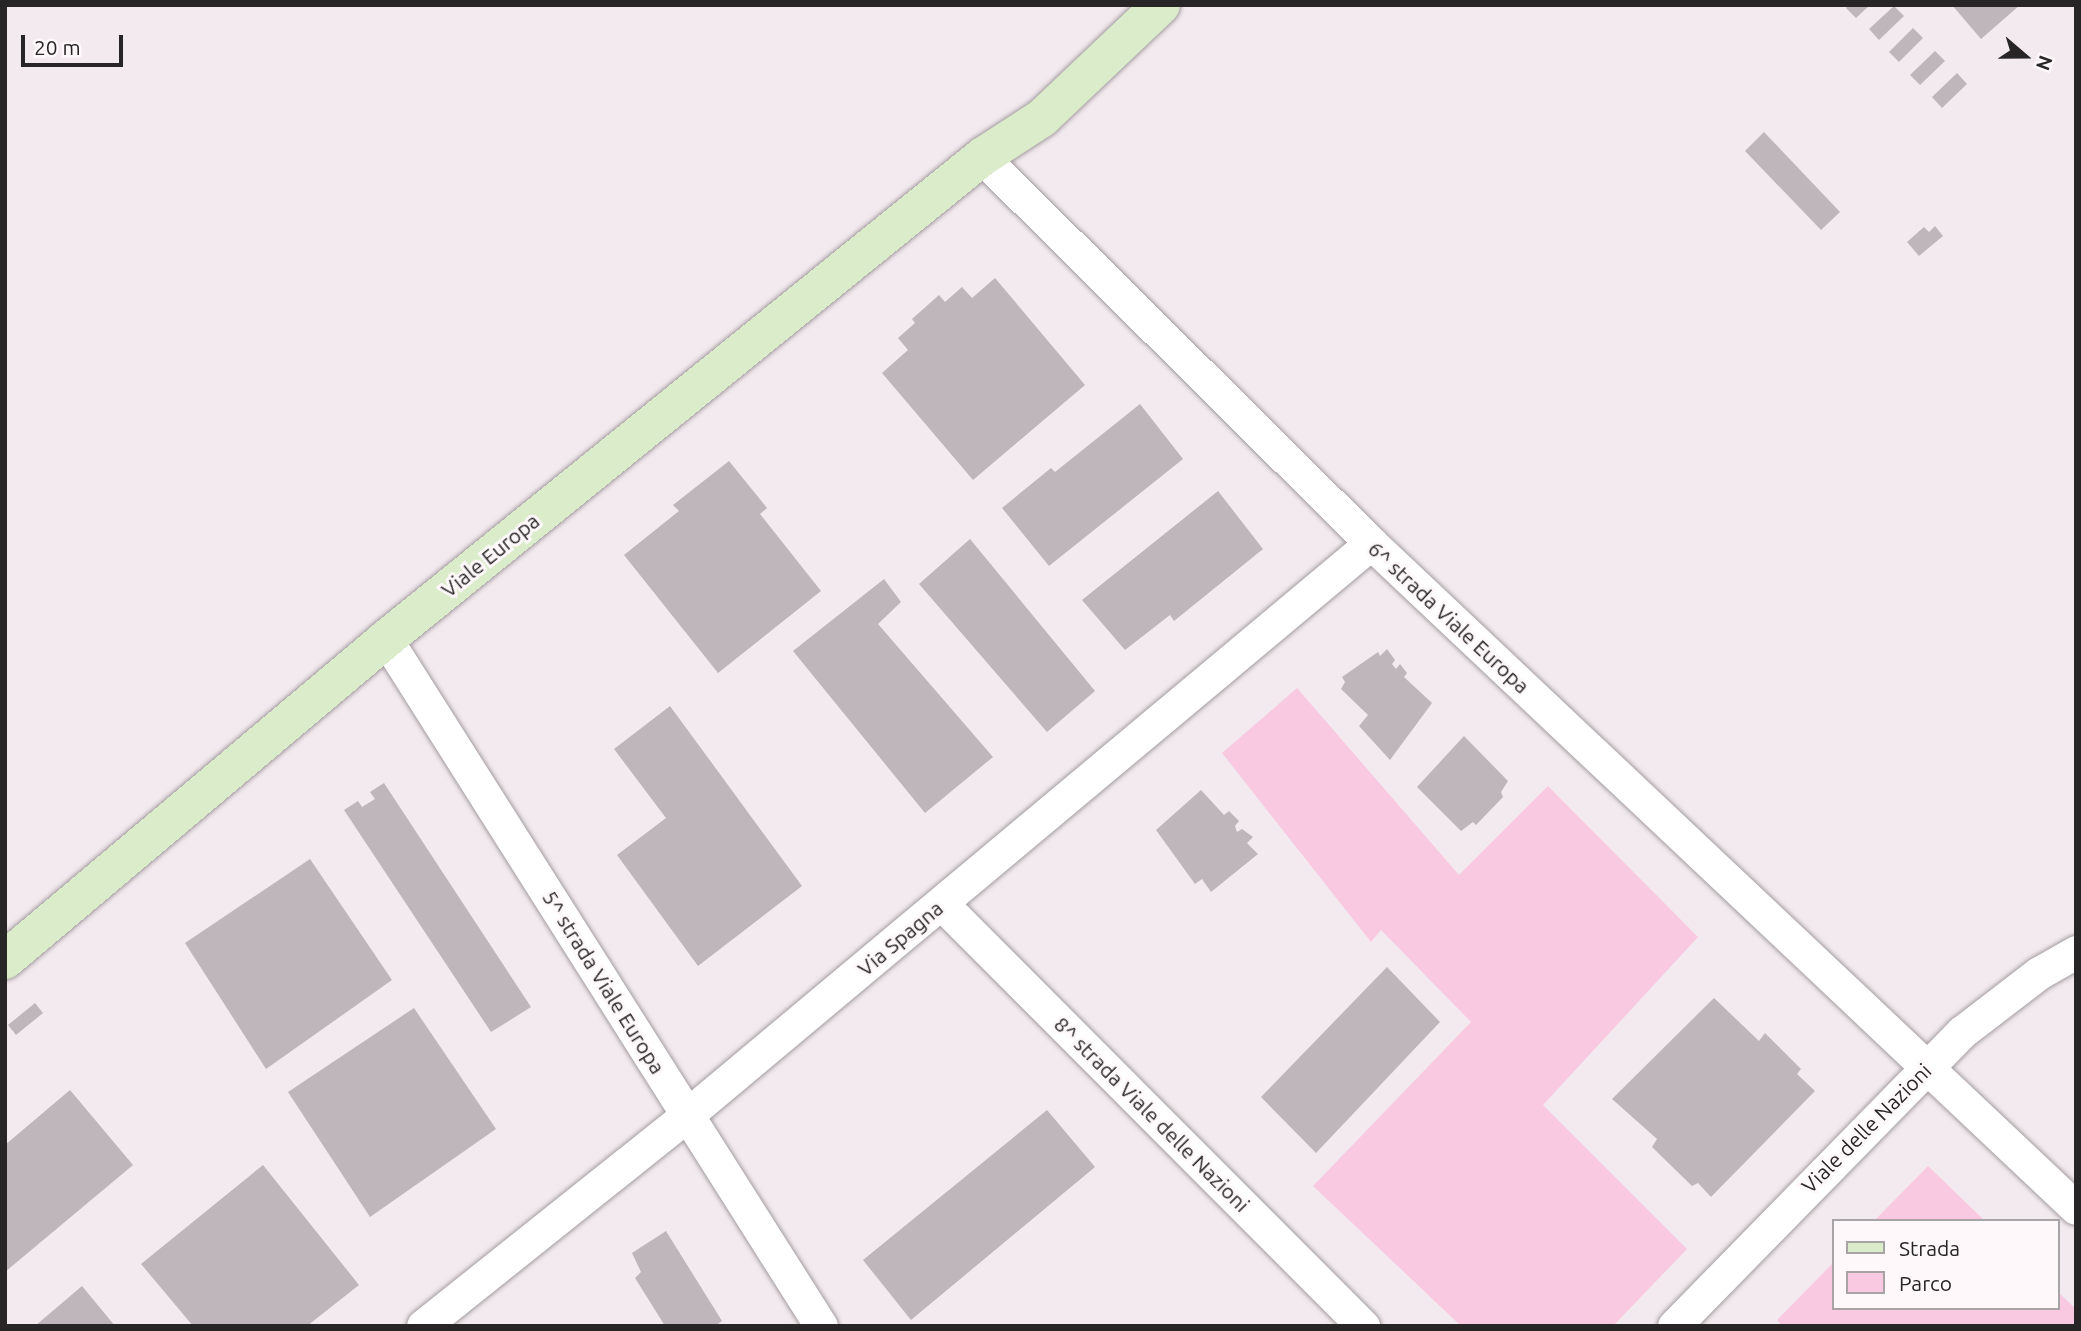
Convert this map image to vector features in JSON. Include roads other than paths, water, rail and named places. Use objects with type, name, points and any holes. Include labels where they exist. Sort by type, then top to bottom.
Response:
[{"type":"street","name":"Viale Europa","points":[[5,960],[386,639],[982,157],[1042,118],[1161,5]]},
{"type":"street","name":"6^ strada Viale Europa","points":[[982,157],[1371,543],[2076,1208]]},
{"type":"street","name":"Via Spagna","points":[[423,1326],[687,1115],[1371,543]]},
{"type":"street","name":"5^ strada Viale Europa","points":[[386,639],[821,1326]]},
{"type":"street","name":"8^ strada Viale delle Nazioni","points":[[942,903],[1363,1326]]},
{"type":"street","name":"Viale delle Nazioni","points":[[1674,1326],[1962,1032],[2039,974],[2076,952]]}]
